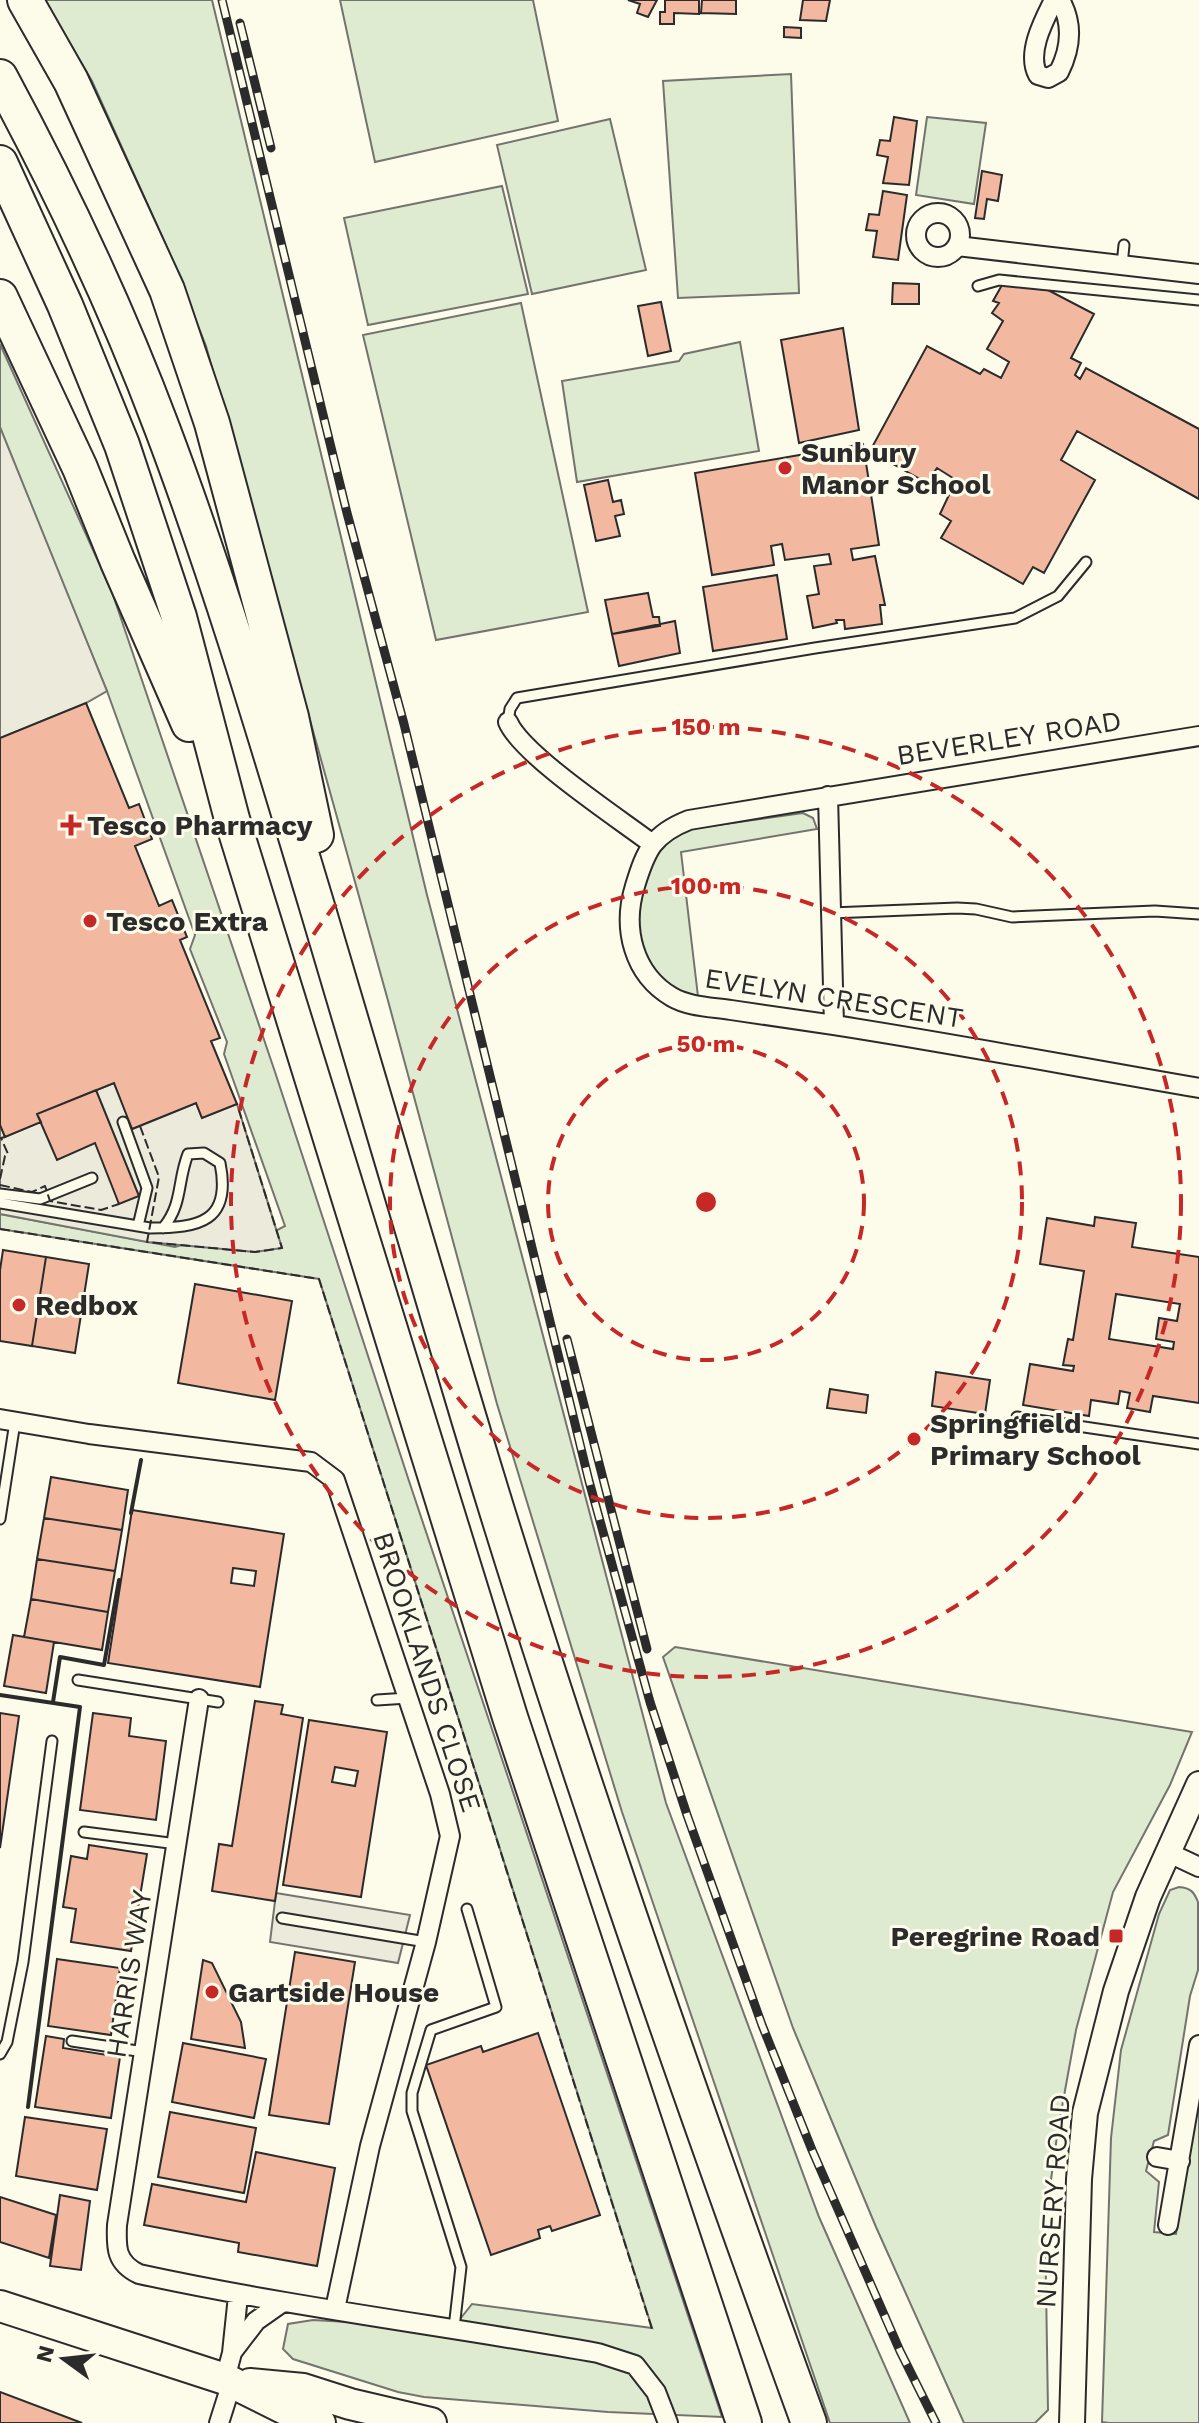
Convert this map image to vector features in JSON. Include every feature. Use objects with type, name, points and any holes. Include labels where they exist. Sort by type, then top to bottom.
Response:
[{"type":"highway","points":[[25,0],[71,81],[167,290],[212,423],[291,717],[363,1063]]},
{"type":"highway","points":[[0,77],[94,266],[160,422],[198,525],[257,708],[496,1510],[604,1840],[809,2423]]},
{"type":"highway","points":[[0,163],[65,305],[122,445],[179,617],[232,819],[510,1717],[744,2423]]},
{"type":"highway","points":[[0,297],[80,468],[118,562],[232,819]]},
{"type":"main road","points":[[0,2306],[230,2372],[431,2423]]},
{"type":"main road","points":[[230,2372],[293,2413],[320,2423]]},
{"type":"street","points":[[957,246],[1199,274]]},
{"type":"street","points":[[508,722],[512,732],[560,775],[651,843],[670,827],[689,820],[828,796],[834,1025]]},
{"type":"street","name":"BEVERLEY ROAD","points":[[828,796],[1199,736]]},
{"type":"street","name":"EVELYN CRESCENT","points":[[651,843],[634,887],[630,911],[631,936],[637,959],[652,982],[675,998],[699,1005],[1199,1088]]},
{"type":"street","name":"BROOKLANDS CLOSE","points":[[8,1420],[89,1434],[311,1462],[335,1480],[440,1794],[450,1836],[426,1942],[370,2146],[335,2309]]},
{"type":"street","name":"HARRIS WAY","points":[[199,1699],[116,2247],[119,2258],[127,2268],[139,2274],[238,2296]]},
{"type":"street","name":"NURSERY ROAD","points":[[1072,2423],[1079,2179],[1085,2113],[1116,1991],[1167,1852],[1193,1809],[1199,1784]]},
{"type":"street","points":[[1167,1852],[1199,1867]]},
{"type":"street","points":[[1168,2225],[1199,2045]]},
{"type":"street","points":[[1157,2157],[1180,2161]]},
{"type":"street","points":[[219,2423],[230,2372],[238,2296],[598,2353],[635,2365],[656,2392],[668,2423]]},
{"type":"street","points":[[230,2372],[256,2321],[283,2302]]},
{"type":"lane","points":[[1122,265],[1124,245]]},
{"type":"lane","points":[[978,286],[999,280],[1199,300]]},
{"type":"lane","points":[[508,722],[510,709],[517,698],[1015,618],[1058,596],[1086,562]]},
{"type":"lane","points":[[831,913],[957,908],[1012,917],[1155,911],[1199,914]]},
{"type":"lane","points":[[123,1122],[147,1188],[138,1226]]},
{"type":"lane","points":[[0,1203],[138,1226],[163,1228],[201,1223],[220,1205],[224,1184],[220,1163],[204,1153],[188,1154],[180,1175],[181,1190],[175,1214],[163,1228]]},
{"type":"lane","points":[[0,1194],[40,1199],[92,1178]]},
{"type":"lane","points":[[1017,1417],[1199,1444]]},
{"type":"lane","points":[[0,1519],[8,1420]]},
{"type":"lane","points":[[78,1680],[218,1702]]},
{"type":"lane","points":[[377,1700],[408,1698]]},
{"type":"lane","points":[[0,2054],[7,2042],[23,1962],[52,1741]]},
{"type":"lane","points":[[84,1832],[177,1844]]},
{"type":"lane","points":[[454,2328],[461,2267],[412,2111],[412,2093],[431,2030],[496,2007],[467,1909]]},
{"type":"lane","points":[[282,1918],[426,1942]]},
{"type":"lane","points":[[72,2041],[145,2052]]},
{"type":"green space","points":[[44,0],[212,0],[427,895],[666,1803],[819,2217],[910,2423],[830,2423],[622,1812],[497,1404],[206,346],[165,243],[92,81]]},
{"type":"green space","points":[[340,0],[533,0],[558,121],[375,162]]},
{"type":"green space","points":[[791,74],[799,293],[678,298],[663,81]]},
{"type":"green space","points":[[927,117],[986,123],[974,204],[916,195]]},
{"type":"green space","points":[[610,119],[646,270],[532,294],[497,145]]},
{"type":"green space","points":[[502,186],[528,294],[368,325],[344,218]]},
{"type":"green space","points":[[521,303],[588,612],[436,640],[363,335]]},
{"type":"green space","points":[[740,342],[759,451],[577,482],[562,381],[679,361],[684,354]]},
{"type":"green space","points":[[0,344],[112,592],[275,1072],[722,2417],[608,2412],[424,2397],[398,2392],[293,2359],[283,2349],[288,2324],[313,2320],[453,2328],[472,2304],[652,2328],[319,1279],[0,1229],[0,1214],[175,1247],[233,1230],[251,1244],[285,1226],[224,1054],[227,1042],[190,949],[195,935],[107,691],[0,433]]},
{"type":"green space","points":[[803,813],[813,818],[817,829],[681,852],[699,1005],[675,998],[631,936],[651,843],[689,829]]},
{"type":"green space","points":[[675,1647],[1192,1732],[1170,1785],[1113,1892],[1076,2030],[1045,2223],[1048,2410],[1035,2423],[964,2423],[876,2227],[793,2028],[663,1657]]},
{"type":"green space","points":[[1179,1887],[1192,1891],[1198,1902],[1198,1970],[1190,1996],[1168,2135],[1154,2141],[1146,2171],[1159,2182],[1154,2232],[1176,2234],[1199,2092],[1199,2423],[1109,2423],[1102,2422],[1111,2138],[1121,2050],[1159,1914],[1170,1890]]},
{"type":"shaded area","points":[[0,427],[107,691],[86,703],[0,738]]},
{"type":"shaded area","points":[[114,1083],[133,1129],[196,1103],[202,1118],[237,1104],[282,1248],[255,1252],[147,1242],[0,1214],[0,1125],[5,1137],[40,1122],[37,1114]]},
{"type":"shaded area","points":[[276,1893],[410,1915],[398,1963],[270,1942]]},
{"type":"building","points":[[628,0],[657,0],[648,17],[637,13],[640,4]]},
{"type":"building","points":[[665,0],[699,0],[699,14],[674,13],[674,24],[660,24],[660,12],[665,12]]},
{"type":"building","points":[[702,0],[736,0],[736,14],[701,13]]},
{"type":"building","points":[[803,0],[830,0],[826,21],[800,20]]},
{"type":"building","points":[[784,27],[801,28],[801,38],[784,37]]},
{"type":"building","points":[[894,117],[917,121],[909,185],[883,183],[888,157],[877,155],[880,140],[890,141]]},
{"type":"building","points":[[982,171],[1002,175],[998,201],[987,199],[984,219],[975,218]]},
{"type":"building","points":[[883,191],[907,195],[898,260],[873,257],[877,231],[866,230],[869,214],[879,215]]},
{"type":"building","points":[[893,283],[919,284],[919,304],[892,304]]},
{"type":"building","points":[[1002,285],[1048,290],[1094,314],[1071,358],[1081,363],[1075,375],[1080,379],[1086,368],[1199,429],[1199,499],[1077,431],[1061,460],[1095,480],[1044,573],[1033,567],[1023,584],[941,538],[951,521],[940,514],[956,480],[937,468],[927,483],[870,451],[927,346],[980,374],[984,369],[1001,378],[1009,362],[987,349],[1003,321],[992,313],[999,303],[993,301]]},
{"type":"building","points":[[661,302],[671,351],[648,356],[638,306]]},
{"type":"building","points":[[843,328],[859,430],[799,443],[781,340]]},
{"type":"building","points":[[863,444],[879,545],[851,549],[853,560],[875,556],[885,605],[880,605],[882,624],[845,629],[844,620],[836,620],[837,623],[813,628],[807,596],[819,594],[814,566],[831,564],[829,554],[785,560],[782,544],[771,546],[774,565],[712,575],[695,473]]},
{"type":"building","points":[[608,480],[613,502],[621,500],[624,514],[615,516],[620,536],[596,541],[584,485]]},
{"type":"building","points":[[777,575],[787,639],[713,651],[703,587]]},
{"type":"building","points":[[648,593],[653,617],[659,617],[660,626],[612,634],[605,600]]},
{"type":"building","points":[[675,621],[680,653],[619,666],[612,634]]},
{"type":"building","name":"Tesco Extra","points":[[86,703],[129,808],[139,804],[152,839],[135,846],[159,906],[172,900],[187,937],[180,940],[220,1038],[211,1041],[237,1104],[202,1118],[196,1103],[132,1129],[114,1083],[37,1114],[41,1122],[5,1137],[0,1125],[0,738]]},
{"type":"building","points":[[96,1090],[139,1196],[119,1204],[95,1143],[57,1160],[37,1114]]},
{"type":"building","points":[[1095,1217],[1136,1223],[1132,1247],[1199,1257],[1199,1403],[1153,1396],[1150,1412],[1127,1408],[1130,1393],[1120,1391],[1118,1404],[1091,1400],[1089,1416],[1023,1405],[1030,1364],[1073,1371],[1074,1366],[1063,1365],[1068,1339],[1073,1340],[1084,1271],[1040,1264],[1047,1218],[1094,1226]],"holes":[[[1116,1294],[1180,1304],[1177,1321],[1159,1318],[1156,1339],[1174,1342],[1173,1349],[1109,1339]]]},
{"type":"building","name":"Redbox","points":[[3,1250],[46,1257],[32,1346],[0,1341]]},
{"type":"building","points":[[46,1257],[89,1264],[75,1353],[32,1346]]},
{"type":"building","points":[[195,1284],[292,1301],[275,1400],[178,1383]]},
{"type":"building","points":[[936,1372],[990,1380],[985,1414],[932,1406]]},
{"type":"building","points":[[830,1389],[868,1395],[866,1413],[827,1408]]},
{"type":"building","points":[[51,1477],[128,1490],[122,1530],[44,1518]]},
{"type":"building","points":[[132,1510],[284,1534],[260,1687],[108,1663]],"holes":[[[233,1568],[256,1571],[254,1586],[231,1583]]]},
{"type":"building","points":[[44,1518],[122,1530],[115,1571],[37,1559]]},
{"type":"building","points":[[37,1559],[115,1571],[108,1612],[31,1599]]},
{"type":"building","points":[[31,1599],[108,1612],[102,1650],[24,1637]]},
{"type":"building","points":[[13,1635],[54,1642],[46,1693],[4,1686]]},
{"type":"building","points":[[255,1701],[283,1705],[281,1714],[303,1718],[275,1901],[212,1891],[219,1844],[232,1846]]},
{"type":"building","points":[[0,1713],[19,1716],[0,1848]]},
{"type":"building","points":[[93,1713],[131,1718],[129,1736],[166,1741],[156,1820],[80,1810]]},
{"type":"building","points":[[309,1720],[387,1732],[361,1897],[283,1885]],"holes":[[[335,1767],[358,1771],[355,1786],[332,1782]]]},
{"type":"building","points":[[89,1845],[147,1854],[131,1951],[71,1942],[76,1909],[63,1907],[71,1856],[87,1859]]},
{"type":"building","points":[[295,1952],[355,1962],[329,2124],[269,2115]]},
{"type":"building","points":[[57,1959],[120,1968],[111,2035],[48,2026]]},
{"type":"building","name":"Gartside House","points":[[203,1960],[212,1963],[241,2022],[245,2048],[191,2039]]},
{"type":"building","points":[[538,2033],[600,2215],[552,2231],[550,2226],[538,2230],[540,2238],[491,2255],[426,2065],[481,2046],[483,2052]]},
{"type":"building","points":[[46,2036],[64,2039],[63,2048],[120,2057],[111,2118],[35,2107]]},
{"type":"building","points":[[183,2043],[266,2059],[254,2118],[172,2102]]},
{"type":"building","points":[[170,2112],[256,2128],[244,2193],[158,2177]]},
{"type":"building","points":[[25,2117],[107,2129],[97,2190],[16,2176]]},
{"type":"building","points":[[256,2152],[335,2168],[317,2266],[238,2252],[239,2243],[144,2225],[152,2184],[246,2202]]},
{"type":"building","points":[[60,2195],[90,2201],[81,2270],[50,2266]]},
{"type":"building","points":[[0,2197],[56,2215],[49,2258],[0,2242]]},
{"type":"building","points":[[0,2392],[82,2423],[0,2423]]},
{"type":"railway","points":[[222,0],[347,513],[404,724],[589,1481],[650,1702],[762,2025],[812,2150],[900,2351],[936,2423]]},
{"type":"railway","points":[[240,23],[271,148]]},
{"type":"railway","points":[[567,1339],[647,1649]]},
{"type":"fence","points":[[140,1126],[159,1177],[147,1242],[255,1252],[282,1248],[237,1104]]},
{"type":"fence","points":[[0,1179],[8,1154],[1,1138],[5,1137]]},
{"type":"fence","points":[[0,1185],[32,1192],[45,1186],[50,1201],[101,1210],[119,1204]]},
{"type":"fence","points":[[0,1229],[319,1279],[652,2329]]},
{"type":"wall","points":[[131,1513],[141,1460]]},
{"type":"wall","points":[[53,1702],[60,1657],[104,1665],[119,1580]]},
{"type":"wall","points":[[0,1695],[80,1707],[28,2107]]},
{"type":"place","name":"Sunbury Manor School","points":[[785,468]]},
{"type":"place","name":"Tesco Pharmacy","points":[[71,825]]},
{"type":"place","name":"Tesco Extra","points":[[90,921]]},
{"type":"place","name":"Redbox","points":[[19,1305]]},
{"type":"place","name":"Springfield Primary School","points":[[914,1439]]},
{"type":"place","name":"Peregrine Road","points":[[1116,1936]]},
{"type":"place","name":"Gartside House","points":[[212,1992]]}]
